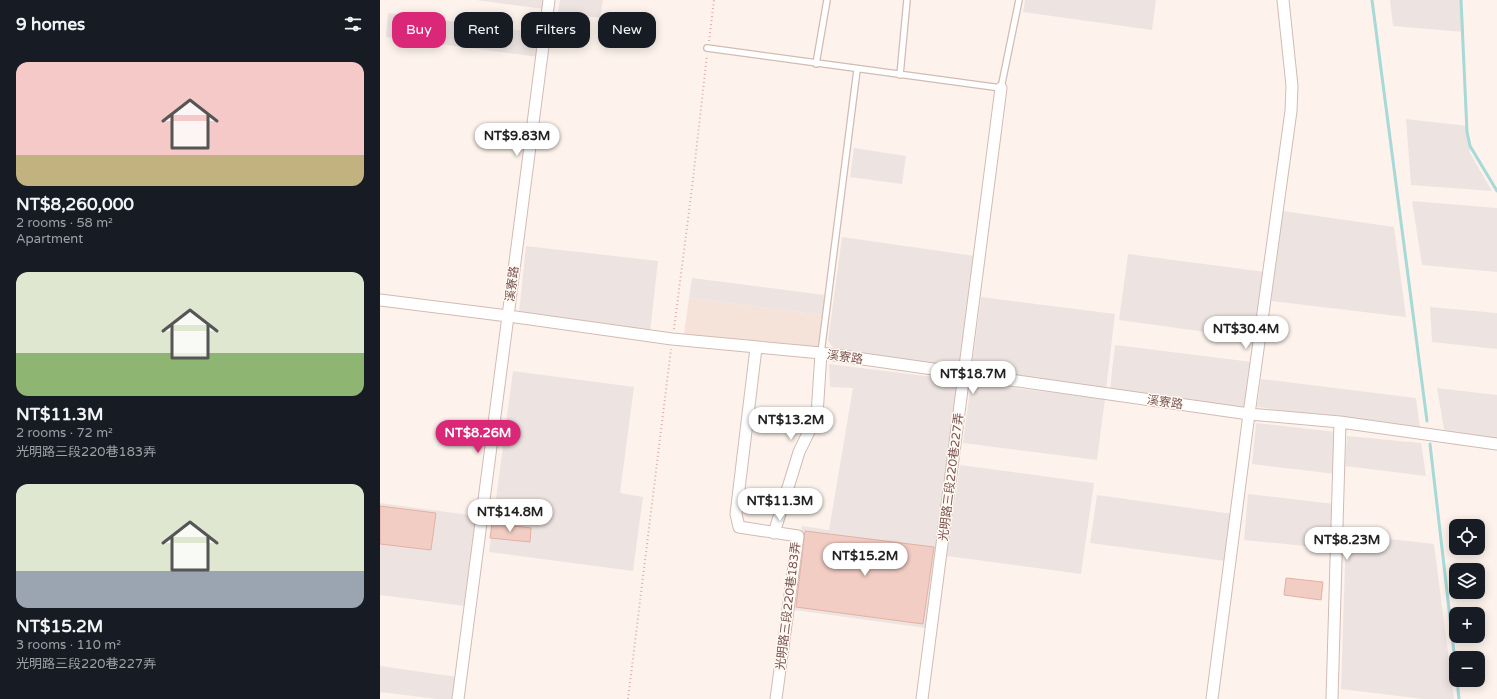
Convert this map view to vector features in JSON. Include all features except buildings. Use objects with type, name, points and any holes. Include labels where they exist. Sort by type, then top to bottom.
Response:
[{"type":"street","name":"溪寮路","points":[[548,0],[508,316],[672,339],[821,353],[1249,414],[1340,422],[1497,444]]},
{"type":"street","points":[[1212,699],[1290,111],[1292,86],[1283,0]]},
{"type":"street","name":"光明路三段220巷227弄","points":[[922,699],[1001,88]]},
{"type":"street","points":[[380,300],[508,316],[458,699]]},
{"type":"street","name":"光明路三段220巷183弄","points":[[756,348],[736,514],[739,527],[798,536],[776,699]]},
{"type":"street","points":[[774,533],[799,452],[817,415],[821,353]]},
{"type":"street","points":[[1332,699],[1340,422]]},
{"type":"lane","points":[[816,64],[827,0]]},
{"type":"lane","points":[[900,76],[907,0]]},
{"type":"lane","points":[[708,48],[900,76],[1001,88],[1018,0]]},
{"type":"lane","points":[[821,353],[857,70]]},
{"type":"shaded area","points":[[476,0],[545,0],[544,9]]},
{"type":"shaded area","points":[[560,0],[603,0],[601,12],[598,12],[598,18],[590,17],[590,12],[558,12]]},
{"type":"shaded area","points":[[1025,0],[1156,0],[1152,30],[1023,12]]},
{"type":"shaded area","points":[[1390,0],[1462,0],[1464,32],[1393,26]]},
{"type":"shaded area","points":[[388,13],[392,14],[392,38],[386,37]]},
{"type":"shaded area","points":[[446,21],[454,22],[454,46],[446,45]]},
{"type":"shaded area","points":[[513,29],[521,30],[521,48],[540,48],[539,57],[470,48],[513,48]]},
{"type":"shaded area","points":[[1406,119],[1468,126],[1470,153],[1492,191],[1411,185]]},
{"type":"shaded area","points":[[854,148],[906,156],[902,184],[850,177]]},
{"type":"shaded area","points":[[1412,201],[1497,208],[1497,272],[1422,265]]},
{"type":"shaded area","points":[[1283,211],[1394,227],[1406,317],[1271,301]]},
{"type":"shaded area","points":[[842,237],[975,256],[961,364],[949,371],[838,354],[828,341]]},
{"type":"shaded area","points":[[526,246],[658,261],[650,333],[519,313]]},
{"type":"shaded area","points":[[1128,254],[1265,272],[1256,339],[1119,320]]},
{"type":"shaded area","points":[[692,278],[825,295],[822,315],[689,298]]},
{"type":"shaded area","points":[[981,297],[1115,314],[1106,390],[971,373]]},
{"type":"shaded area","points":[[689,298],[822,315],[817,352],[684,334]]},
{"type":"shaded area","points":[[1430,307],[1497,313],[1497,349],[1432,342]]},
{"type":"shaded area","points":[[1115,345],[1252,362],[1247,408],[1110,389]]},
{"type":"shaded area","points":[[829,364],[958,380],[925,628],[795,610],[802,526],[829,530],[853,388],[830,387]]},
{"type":"shaded area","points":[[513,371],[634,387],[620,493],[643,497],[633,571],[489,552]]},
{"type":"shaded area","points":[[1261,379],[1416,398],[1420,428],[1257,407]]},
{"type":"shaded area","points":[[971,383],[1105,399],[1097,460],[963,443]]},
{"type":"shaded area","points":[[1437,388],[1497,395],[1497,441],[1445,435]]},
{"type":"shaded area","points":[[1256,423],[1337,432],[1336,474],[1252,464]]},
{"type":"shaded area","points":[[1347,436],[1421,443],[1426,476],[1345,466]]},
{"type":"shaded area","points":[[960,465],[1094,483],[1081,574],[947,556]]},
{"type":"shaded area","points":[[1248,494],[1335,504],[1334,549],[1244,540]]},
{"type":"shaded area","points":[[1097,495],[1233,514],[1225,561],[1090,543]]},
{"type":"shaded area","points":[[380,503],[477,516],[465,606],[380,595]]},
{"type":"shaded area","points":[[1346,534],[1434,544],[1449,660],[1449,687],[1452,687],[1454,699],[1423,699],[1341,689]]},
{"type":"shaded area","points":[[380,666],[457,677],[453,699],[437,699],[380,692]]},
{"type":"waterway","points":[[1372,0],[1427,421]]},
{"type":"waterway","points":[[1461,0],[1467,132],[1470,146],[1497,191]]},
{"type":"waterway","points":[[1430,444],[1454,651]]},
{"type":"waterway","points":[[1458,687],[1459,699]]}]
